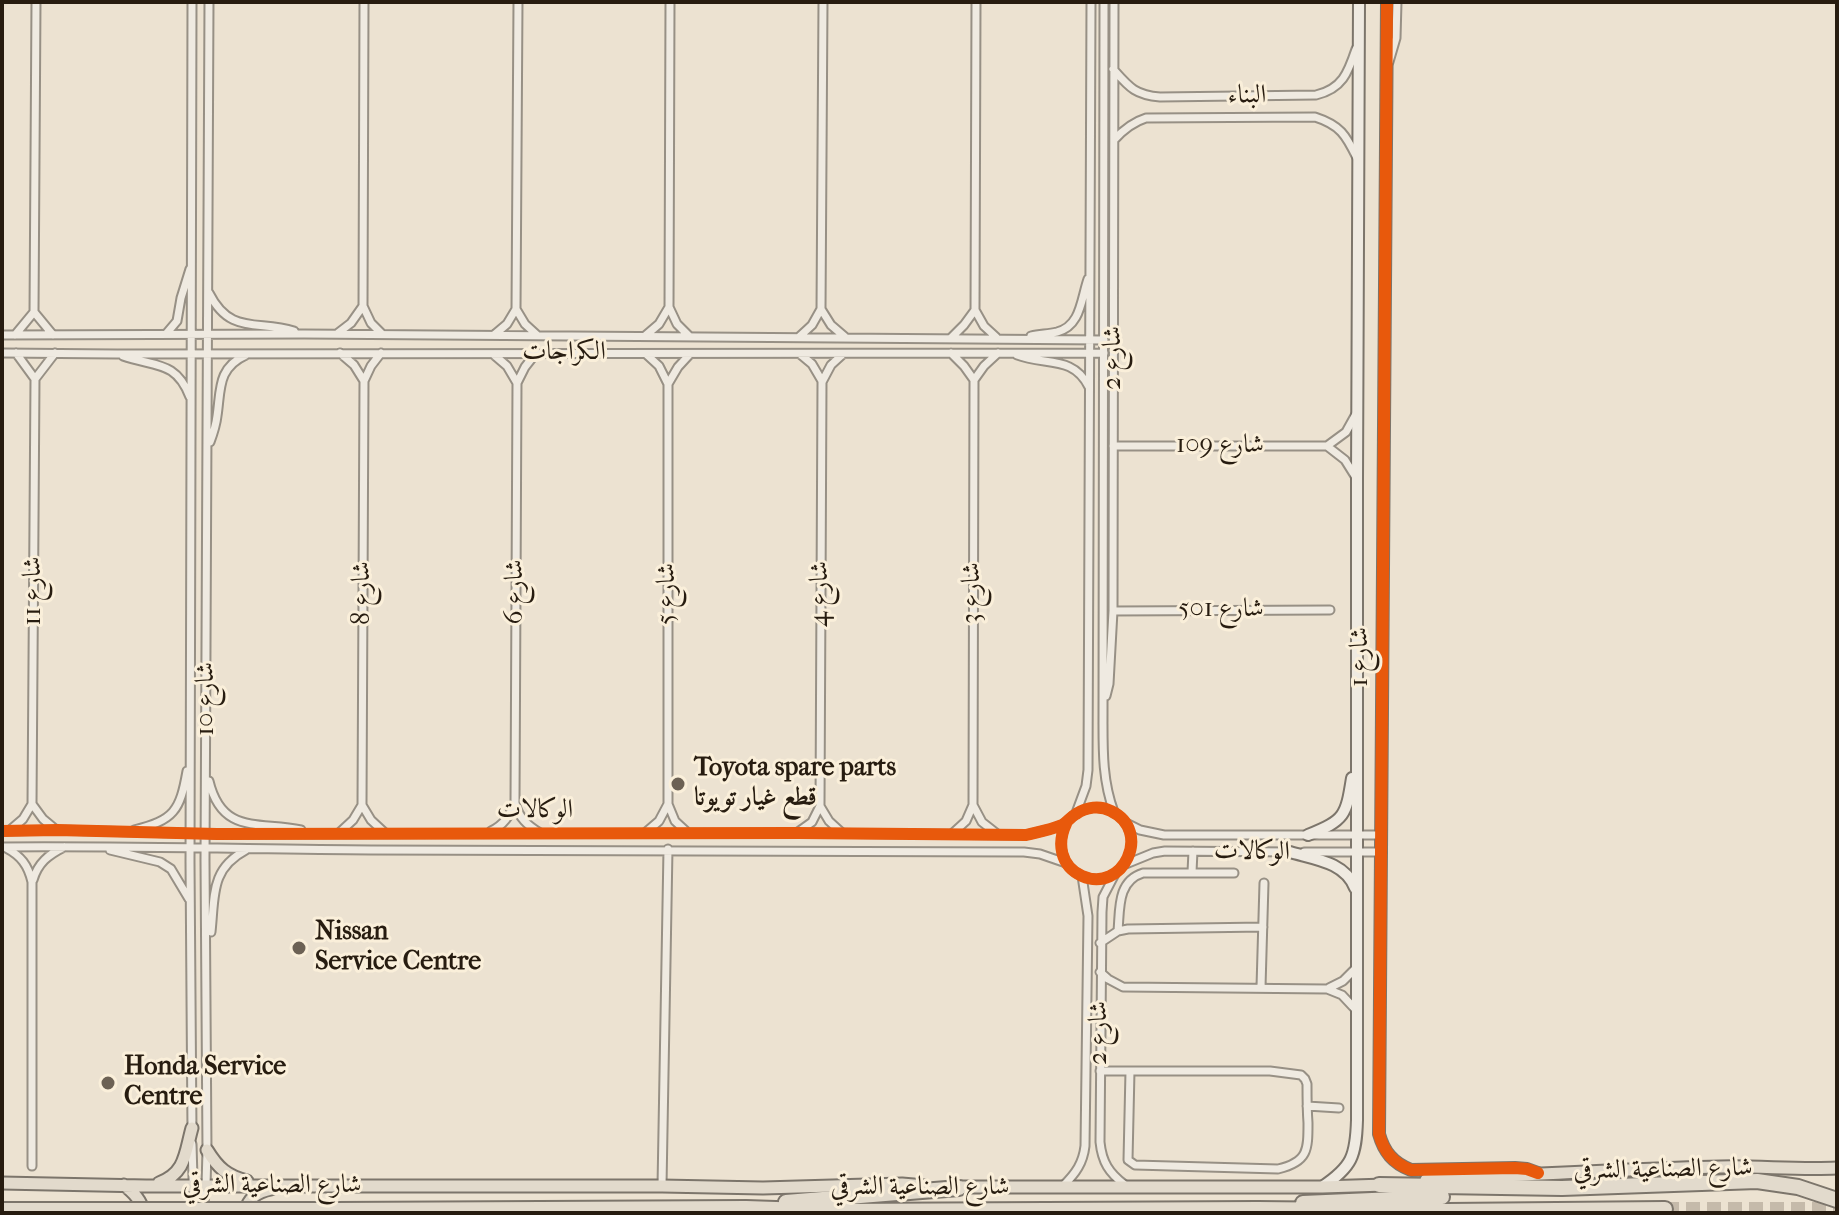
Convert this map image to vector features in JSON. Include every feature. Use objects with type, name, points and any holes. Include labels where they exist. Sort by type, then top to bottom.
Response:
[{"type":"highway","points":[[1379,1185],[1562,1188],[1757,1181],[1798,1187],[1837,1200]]},
{"type":"highway","points":[[746,1208],[800,1200],[959,1188]]},
{"type":"highway","points":[[1258,1209],[1330,1200],[1501,1195],[1562,1188]]},
{"type":"highway","points":[[2,1210],[1665,1209]]},
{"type":"main road","points":[[146,1186],[167,1180],[177,1172],[184,1159],[192,1128]]},
{"type":"main road","points":[[207,1150],[226,1174],[259,1186]]},
{"type":"main road","name":"شارع الصناعية الشرقي","points":[[2,1183],[763,1188],[902,1184],[959,1188],[1322,1187],[1538,1173],[1734,1167],[1837,1168]]},
{"type":"main road","points":[[124,1185],[137,1196],[144,1213]]},
{"type":"main road","points":[[244,1213],[254,1195],[295,1185]]},
{"type":"street","points":[[15,335],[34,312],[36,2]]},
{"type":"street","name":"شارع 10","points":[[192,2],[190,848],[194,1213]]},
{"type":"street","name":"شارع 10","points":[[202,1213],[207,1150],[209,2]]},
{"type":"street","points":[[364,2],[363,306],[371,323],[384,335]]},
{"type":"street","points":[[493,336],[507,324],[516,309],[518,2]]},
{"type":"street","points":[[670,2],[669,307],[677,324],[689,336]]},
{"type":"street","points":[[799,337],[812,325],[821,309],[823,2]]},
{"type":"street","points":[[976,2],[975,310],[984,326],[998,338]]},
{"type":"street","name":"شارع 2","points":[[1076,813],[1088,770],[1091,2]]},
{"type":"street","name":"شارع 2","points":[[1104,2],[1103,714],[1106,787],[1114,812]]},
{"type":"street","name":"شارع 2","points":[[1103,714],[1109,684],[1113,611],[1114,2]]},
{"type":"street","name":"شارع 1","points":[[1322,1187],[1350,1163],[1356,1145],[1358,1094],[1359,2]]},
{"type":"street","name":"شارع 1","points":[[1387,2],[1379,1134],[1385,1150],[1396,1163],[1411,1170],[1515,1168],[1538,1173]]},
{"type":"street","points":[[1387,68],[1396,38],[1397,2]]},
{"type":"street","name":"البناء","points":[[1113,69],[1127,85],[1144,96],[1316,95],[1328,92],[1344,78],[1359,40]]},
{"type":"street","name":"البناء","points":[[1114,140],[1136,121],[1146,118],[1315,117],[1328,121],[1344,134],[1359,162]]},
{"type":"street","name":"شارع 10","points":[[166,334],[177,321],[192,263]]},
{"type":"street","name":"شارع 2","points":[[1023,338],[1069,327],[1079,314],[1090,273]]},
{"type":"street","name":"الكراجات","points":[[208,292],[221,313],[234,321],[304,334]]},
{"type":"street","points":[[335,335],[351,323],[363,306]]},
{"type":"street","points":[[645,336],[659,324],[669,307]]},
{"type":"street","points":[[516,309],[525,324],[538,336]]},
{"type":"street","points":[[821,309],[831,325],[845,337]]},
{"type":"street","points":[[951,338],[975,310]]},
{"type":"street","points":[[34,312],[53,335]]},
{"type":"street","name":"الكراجات","points":[[2,335],[1104,340]]},
{"type":"street","name":"الكراجات","points":[[2,353],[1104,353]]},
{"type":"street","points":[[16,353],[35,379],[55,353]]},
{"type":"street","name":"شارع 10","points":[[208,448],[217,418],[221,381],[231,364],[249,353]]},
{"type":"street","points":[[340,353],[354,365],[364,381]]},
{"type":"street","points":[[364,381],[381,353]]},
{"type":"street","points":[[492,353],[507,366],[517,383]]},
{"type":"street","points":[[517,383],[536,353]]},
{"type":"street","points":[[644,353],[659,366],[668,384]]},
{"type":"street","points":[[668,384],[678,367],[692,353]]},
{"type":"street","points":[[798,353],[812,364],[822,382]]},
{"type":"street","points":[[822,382],[831,365],[845,353]]},
{"type":"street","points":[[951,353],[974,380],[998,353]]},
{"type":"street","name":"الكراجات","points":[[1011,353],[1071,367],[1083,376],[1089,388]]},
{"type":"street","name":"الكراجات","points":[[117,354],[169,369],[182,380],[192,402]]},
{"type":"street","name":"شارع 11","points":[[32,804],[35,379]]},
{"type":"street","name":"شارع 3","points":[[973,805],[974,380]]},
{"type":"street","name":"شارع 8","points":[[362,805],[364,381]]},
{"type":"street","name":"شارع 4","points":[[820,806],[822,382]]},
{"type":"street","name":"شارع 6","points":[[515,801],[517,383]]},
{"type":"street","name":"شارع 5","points":[[668,384],[668,804]]},
{"type":"street","points":[[1357,478],[1345,460],[1327,446],[1346,432],[1358,410]]},
{"type":"street","name":"شارع 109","points":[[1113,446],[1327,446]]},
{"type":"street","name":"شارع 501","points":[[1113,611],[1330,610]]},
{"type":"street","points":[[1308,835],[1333,824],[1344,814],[1357,741]]},
{"type":"street","name":"شارع 10","points":[[125,833],[153,825],[172,813],[183,795],[190,749]]},
{"type":"street","name":"الوكالات","points":[[206,771],[213,797],[229,816],[246,824],[287,827],[313,833]]},
{"type":"street","points":[[487,833],[508,818],[515,801]]},
{"type":"street","points":[[515,801],[526,824],[541,834]]},
{"type":"street","points":[[5,831],[23,819],[32,804],[43,819],[57,830]]},
{"type":"street","points":[[645,833],[659,821],[668,804]]},
{"type":"street","points":[[668,804],[675,821],[688,833]]},
{"type":"street","points":[[339,833],[353,820],[362,805],[371,820],[385,833]]},
{"type":"street","points":[[953,833],[966,821],[973,805]]},
{"type":"street","points":[[973,805],[982,822],[997,834]]},
{"type":"street","points":[[797,833],[812,822],[820,806]]},
{"type":"street","points":[[820,806],[829,821],[842,833]]},
{"type":"street","points":[[1105,808],[1114,812],[1126,823],[1130,833],[1130,855],[1116,873],[1099,879],[1082,876],[1066,863],[1060,843],[1066,824],[1076,813],[1085,809],[1105,808]]},
{"type":"street","name":"الوكالات","points":[[1126,823],[1164,835],[1382,835]]},
{"type":"street","name":"الوكالات","points":[[5,831],[1026,835],[1066,824]]},
{"type":"street","points":[[32,882],[42,861],[66,846]]},
{"type":"street","points":[[4,847],[24,860],[32,882],[32,1166]]},
{"type":"street","name":"الوكالات","points":[[4,847],[1024,852],[1066,863]]},
{"type":"street","name":"الوكالات","points":[[100,847],[160,862],[178,878],[191,903]]},
{"type":"street","name":"شارع 10","points":[[207,950],[221,872],[231,859],[248,849]]},
{"type":"street","points":[[662,1186],[668,849]]},
{"type":"street","points":[[1192,872],[1193,851]]},
{"type":"street","points":[[1290,852],[1344,871],[1353,882],[1358,898]]},
{"type":"street","name":"الوكالات","points":[[1124,865],[1153,853],[1382,852]]},
{"type":"street","name":"شارع 2","points":[[1116,873],[1103,897],[1100,943],[1101,1154],[1109,1171],[1127,1186]]},
{"type":"street","points":[[1118,931],[1121,893],[1130,880],[1143,873],[1234,873]]},
{"type":"street","name":"شارع 2","points":[[1062,1187],[1078,1171],[1085,1146],[1088,916],[1082,876]]},
{"type":"street","points":[[1261,987],[1264,883]]},
{"type":"street","points":[[1100,943],[1118,931],[1128,929],[1263,927]]},
{"type":"street","points":[[1327,989],[1343,981],[1358,965]]},
{"type":"street","points":[[1100,972],[1123,987],[1327,989],[1348,1000],[1358,1013]]},
{"type":"street","points":[[1100,1071],[1130,1071],[1270,1071],[1303,1077],[1307,1081],[1308,1146],[1304,1156],[1278,1169],[1135,1165],[1128,1160],[1130,1071]]},
{"type":"street","points":[[1339,1108],[1358,1094]]},
{"type":"street","points":[[1307,1106],[1339,1108],[1357,1120]]},
{"type":"tunnel","points":[[1665,1209],[1837,1209]]},
{"type":"cycle path","points":[[1387,2],[1379,1134],[1390,1156],[1411,1170],[1515,1168],[1538,1173]]},
{"type":"cycle path","points":[[2,831],[1026,835],[1058,827],[1080,812],[1098,807],[1111,811],[1123,820],[1130,832],[1128,858],[1110,876],[1097,879],[1082,876],[1069,866],[1062,853],[1066,824]]},
{"type":"place","name":"Toyota spare parts قطع غيار تويوتا","points":[[678,784]]},
{"type":"place","name":"Nissan Service Centre","points":[[299,948]]},
{"type":"place","name":"Honda Service Centre","points":[[108,1083]]}]
